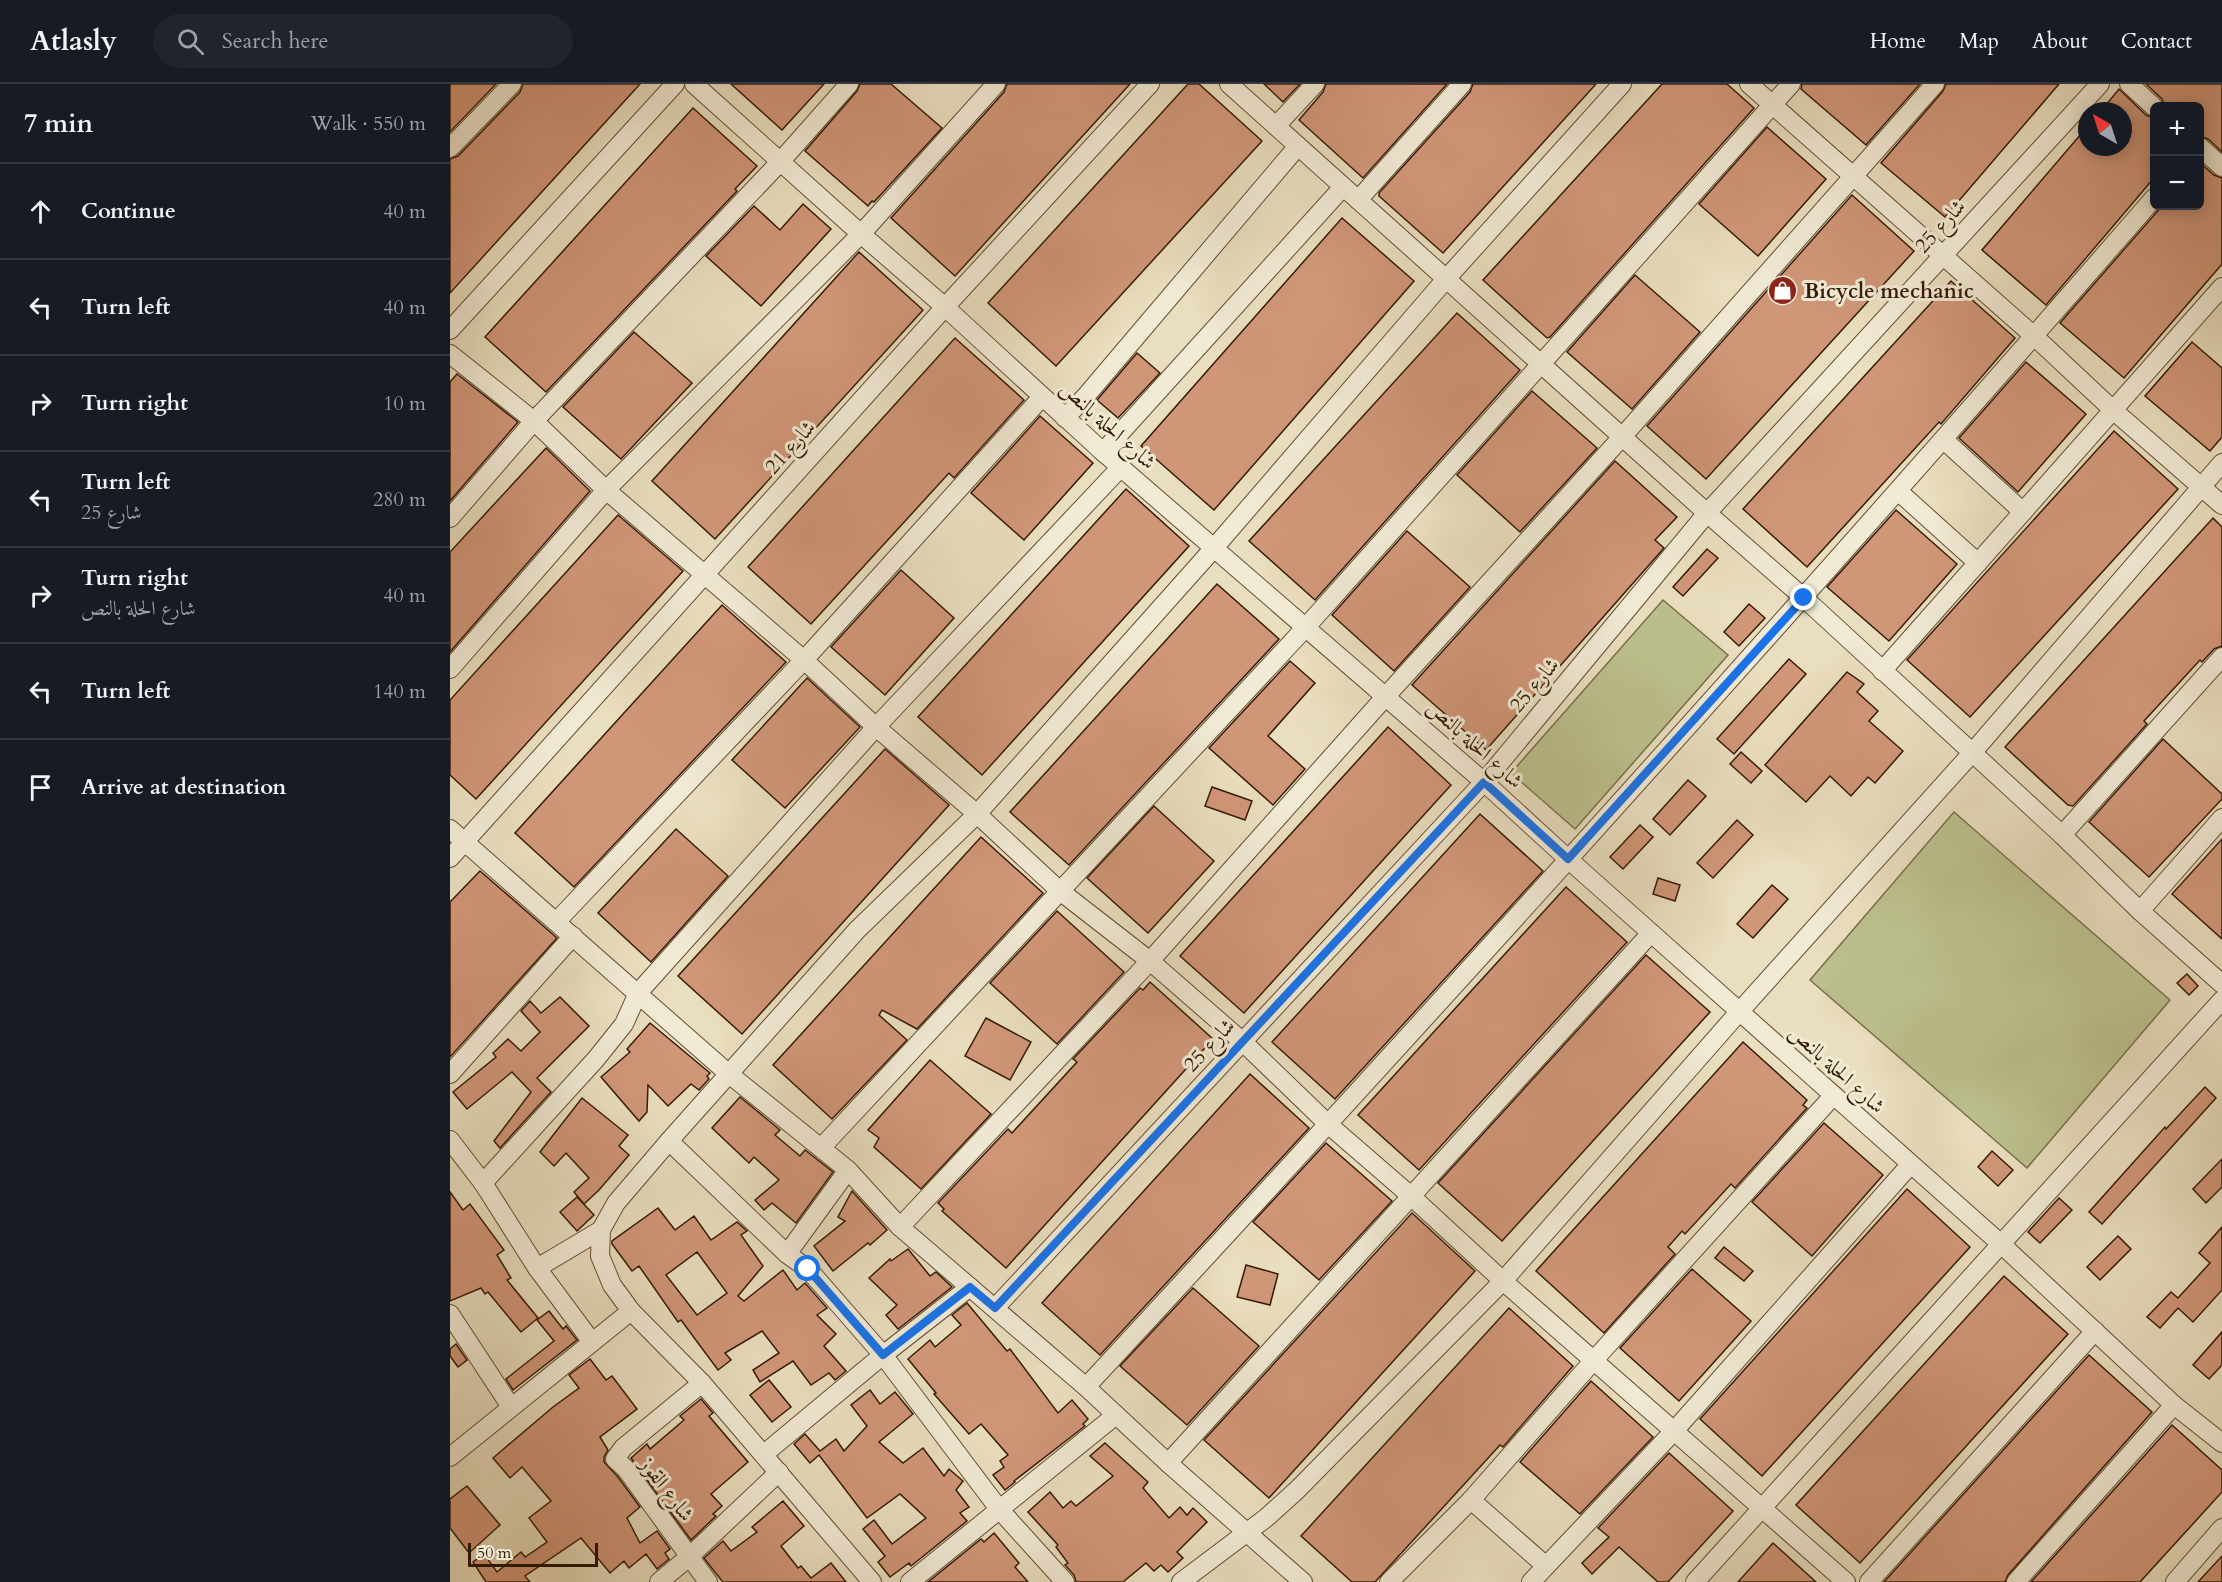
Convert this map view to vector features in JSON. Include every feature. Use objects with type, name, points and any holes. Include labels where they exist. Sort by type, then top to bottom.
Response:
[{"type":"street","points":[[450,148],[512,84]]},
{"type":"street","points":[[450,330],[675,84]]},
{"type":"street","name":"شارع الحلة بالنص","points":[[694,84],[945,307],[1103,452],[1484,782],[2001,1244],[2174,1405],[2222,1443]]},
{"type":"street","points":[[450,518],[534,421],[780,162],[849,84]]},
{"type":"street","points":[[450,669],[606,490],[861,234],[996,84]]},
{"type":"street","name":"شارع 21","points":[[450,858],[466,843],[945,307],[1150,84]]},
{"type":"street","points":[[1229,84],[1804,598],[2222,984]]},
{"type":"street","points":[[1276,126],[1314,84]]},
{"type":"street","points":[[1358,200],[1462,84]]},
{"type":"street","points":[[872,1582],[702,1383],[631,1311],[612,1285],[600,1256],[601,1230],[616,1203],[669,1141],[857,930],[977,814],[1214,548],[1446,279],[1622,84]]},
{"type":"street","points":[[1749,84],[2222,505]]},
{"type":"street","points":[[821,1148],[1306,627],[1791,84]]},
{"type":"street","points":[[900,1227],[1150,961],[1854,178],[1935,84]]},
{"type":"street","name":"شارع 25","points":[[995,1308],[1484,782],[1707,513],[2100,84]]},
{"type":"street","points":[[2129,84],[2150,103]]},
{"type":"street","points":[[1065,418],[1298,146]]},
{"type":"street","points":[[2204,151],[2222,167]]},
{"type":"street","points":[[1103,452],[1343,187]]},
{"type":"street","points":[[1086,1387],[1329,1125],[1804,598],[2150,203]]},
{"type":"street","points":[[1882,671],[2222,287]]},
{"type":"street","points":[[450,354],[534,421],[606,490],[804,660],[1060,891],[1150,961],[1243,1042],[1329,1125],[1411,1196],[1503,1281],[1846,1582]]},
{"type":"street","points":[[556,922],[804,660],[1042,397]]},
{"type":"street","points":[[1944,440],[2023,512]]},
{"type":"street","points":[[1181,1582],[1266,1518],[1297,1490],[1503,1281],[1739,1012],[1972,753],[2222,463]]},
{"type":"street","points":[[483,1183],[596,1059],[624,1024],[638,993],[876,727],[1120,467]]},
{"type":"street","points":[[1898,491],[1978,563]]},
{"type":"street","points":[[2062,835],[2222,657]]},
{"type":"street","points":[[2140,910],[2222,818]]},
{"type":"street","points":[[450,829],[729,1074],[848,1170],[900,1227],[1086,1387],[1303,1582]]},
{"type":"street","points":[[1168,1462],[1651,933]]},
{"type":"street","points":[[450,1074],[573,936]]},
{"type":"street","points":[[1695,1582],[2222,1000]]},
{"type":"street","points":[[1389,1582],[1471,1500],[1594,1360],[1833,1096]]},
{"type":"street","points":[[450,1140],[483,1183],[537,1268],[592,1342]]},
{"type":"street","points":[[669,1141],[787,1254],[808,1269],[883,1355],[999,1509],[1065,1582]]},
{"type":"street","points":[[1532,1582],[1674,1431],[1910,1165]]},
{"type":"street","points":[[787,1254],[848,1170]]},
{"type":"street","points":[[537,1268],[601,1230]]},
{"type":"street","points":[[764,1454],[883,1355],[970,1287]]},
{"type":"street","points":[[450,1457],[631,1311]]},
{"type":"street","points":[[450,1314],[457,1339],[511,1407]]},
{"type":"street","points":[[1869,1582],[2095,1331]]},
{"type":"street","name":"شارع القوز","points":[[702,1383],[623,1448],[615,1459],[626,1469],[708,1582]]},
{"type":"street","points":[[2016,1582],[2174,1405]]},
{"type":"street","points":[[910,1582],[1116,1414]]},
{"type":"street","points":[[659,1582],[690,1557],[778,1472]]},
{"type":"street","points":[[1471,1500],[1546,1566]]},
{"type":"street","points":[[2175,1582],[2222,1528]]},
{"type":"green space","points":[[1663,600],[1728,655],[1575,829],[1511,773]]},
{"type":"green space","points":[[1954,812],[2170,1000],[2027,1168],[1810,980]]},
{"type":"building","points":[[450,84],[496,84],[450,132]]},
{"type":"building","points":[[523,84],[640,84],[450,293],[450,159],[458,156],[520,92]]},
{"type":"building","points":[[731,84],[824,84],[782,130]]},
{"type":"building","points":[[860,84],[891,84],[942,128],[868,206],[805,151],[857,91]]},
{"type":"building","points":[[1007,84],[1130,84],[955,276],[891,218],[1004,92]]},
{"type":"building","points":[[1188,84],[1199,84],[1262,141],[1056,366],[988,303]]},
{"type":"building","points":[[1264,84],[1300,84],[1283,102]]},
{"type":"building","points":[[1326,84],[1447,84],[1363,178],[1299,120],[1323,92]]},
{"type":"building","points":[[1473,84],[1596,84],[1443,253],[1379,196],[1379,193],[1470,92]]},
{"type":"building","points":[[1662,84],[1727,84],[1754,108],[1547,338],[1483,280]]},
{"type":"building","points":[[1802,84],[1920,84],[1866,145],[1801,89]]},
{"type":"building","points":[[1946,84],[2059,84],[1945,217],[1881,163],[1943,91]]},
{"type":"building","points":[[2146,84],[2222,84],[2222,152],[2204,138],[2204,102],[2163,102]]},
{"type":"building","points":[[2119,89],[2150,116],[2150,183],[2046,305],[1982,250],[2078,138],[2078,156],[2132,156],[2132,102],[2108,102]]},
{"type":"building","points":[[693,108],[757,166],[735,189],[737,191],[546,392],[485,337]]},
{"type":"building","points":[[1767,127],[1826,179],[1758,256],[1699,204]]},
{"type":"building","points":[[2204,166],[2214,175],[2222,178],[2222,264],[2124,378],[2060,323],[2159,210],[2204,210]]},
{"type":"building","points":[[1852,195],[1914,251],[1706,479],[1647,426]]},
{"type":"building","points":[[803,204],[831,229],[761,306],[706,256],[754,206],[780,230]]},
{"type":"building","points":[[1342,218],[1414,281],[1214,510],[1141,446]]},
{"type":"building","points":[[859,252],[923,310],[715,539],[652,481]]},
{"type":"building","points":[[1635,275],[1700,332],[1632,409],[1567,352]]},
{"type":"building","points":[[1951,281],[2015,338],[1941,424],[1939,422],[1807,567],[1743,509]]},
{"type":"building","points":[[1457,313],[1520,370],[1315,600],[1249,541]]},
{"type":"building","points":[[634,332],[692,383],[621,459],[563,407]]},
{"type":"building","points":[[955,338],[1024,400],[954,478],[949,473],[811,624],[748,567]]},
{"type":"building","points":[[2192,342],[2222,368],[2222,437],[2210,451],[2145,396]]},
{"type":"building","points":[[1137,353],[1160,373],[1118,418],[1097,400]]},
{"type":"building","points":[[2026,362],[2086,414],[2018,492],[1959,438]]},
{"type":"building","points":[[457,374],[518,422],[450,501],[450,382]]},
{"type":"building","points":[[1532,391],[1597,448],[1520,532],[1457,475]]},
{"type":"building","points":[[1040,416],[1093,463],[1024,540],[971,493]]},
{"type":"building","points":[[2114,431],[2178,489],[1970,717],[1907,660]]},
{"type":"building","points":[[546,448],[590,491],[450,652],[450,552]]},
{"type":"building","points":[[1615,461],[1677,517],[1655,540],[1664,548],[1486,750],[1412,685]]},
{"type":"building","points":[[1126,489],[1189,546],[982,775],[918,717]]},
{"type":"building","points":[[1896,510],[1957,564],[1889,641],[1827,587]]},
{"type":"building","points":[[618,515],[683,571],[476,799],[450,775],[450,700]]},
{"type":"building","points":[[2213,518],[2222,527],[2222,646],[2214,649],[2202,662],[2200,660],[2144,721],[2147,724],[2073,806],[2068,805],[2005,747]]},
{"type":"building","points":[[1407,531],[1470,587],[1394,671],[1332,615]]},
{"type":"building","points":[[1707,549],[1718,558],[1683,596],[1673,587]]},
{"type":"building","points":[[901,570],[954,618],[885,695],[831,647]]},
{"type":"building","points":[[1217,584],[1279,639],[1069,865],[1010,812]]},
{"type":"building","points":[[1749,604],[1765,618],[1739,646],[1724,632]]},
{"type":"building","points":[[722,605],[786,662],[574,887],[515,833]]},
{"type":"building","points":[[1789,659],[1806,674],[1734,754],[1717,739]]},
{"type":"building","points":[[1290,661],[1315,683],[1268,736],[1305,769],[1273,805],[1209,748]]},
{"type":"building","points":[[1847,672],[1864,684],[1857,692],[1878,711],[1869,721],[1903,751],[1875,783],[1868,777],[1851,796],[1830,776],[1806,802],[1765,765]]},
{"type":"building","points":[[807,678],[860,727],[785,808],[732,760]]},
{"type":"building","points":[[1388,727],[1451,785],[1244,1013],[1180,956]]},
{"type":"building","points":[[2163,739],[2222,794],[2222,799],[2149,877],[2089,822]]},
{"type":"building","points":[[885,749],[949,805],[742,1034],[678,976]]},
{"type":"building","points":[[1741,752],[1762,771],[1751,783],[1730,764]]},
{"type":"building","points":[[1688,780],[1706,796],[1670,835],[1653,819]]},
{"type":"building","points":[[1212,787],[1252,801],[1245,820],[1205,806]]},
{"type":"building","points":[[1154,806],[1214,861],[1148,933],[1087,878]]},
{"type":"building","points":[[1480,814],[1543,871],[1335,1099],[1272,1042]]},
{"type":"building","points":[[1737,820],[1753,835],[1713,878],[1697,863]]},
{"type":"building","points":[[1640,825],[1653,837],[1623,869],[1610,857]]},
{"type":"building","points":[[676,829],[728,876],[651,962],[598,913]]},
{"type":"building","points":[[981,837],[1043,893],[917,1029],[882,1010],[879,1015],[907,1040],[832,1119],[773,1065]]},
{"type":"building","points":[[2222,839],[2222,939],[2172,894]]},
{"type":"building","points":[[480,871],[557,938],[450,1057],[450,902]]},
{"type":"building","points":[[1658,878],[1680,885],[1675,901],[1653,894]]},
{"type":"building","points":[[1772,885],[1788,899],[1753,938],[1737,924]]},
{"type":"building","points":[[1566,887],[1627,942],[1419,1170],[1358,1115]]},
{"type":"building","points":[[1057,911],[1124,972],[1057,1044],[990,983]]},
{"type":"building","points":[[1646,955],[1710,1012],[1502,1241],[1438,1183]]},
{"type":"building","points":[[2187,974],[2198,986],[2189,995],[2177,983]]},
{"type":"building","points":[[1150,982],[1213,1039],[1006,1268],[942,1211],[944,1209],[938,1203],[1008,1129],[1012,1133],[1077,1062],[1073,1059],[1140,988],[1143,990]]},
{"type":"building","points":[[560,997],[589,1026],[537,1078],[551,1092],[500,1148],[494,1141],[531,1092],[512,1072],[467,1109],[453,1092],[496,1057],[493,1053],[508,1039],[521,1051],[540,1032],[521,1011],[530,1001],[541,1013]]},
{"type":"building","points":[[986,1018],[1031,1042],[1010,1080],[965,1056]]},
{"type":"building","points":[[650,1023],[710,1073],[707,1076],[709,1079],[699,1090],[691,1084],[668,1106],[648,1085],[647,1112],[639,1121],[601,1077],[630,1052],[627,1049]]},
{"type":"building","points":[[1743,1042],[1807,1100],[1803,1105],[1807,1108],[1735,1188],[1731,1184],[1685,1234],[1682,1231],[1668,1247],[1675,1254],[1604,1333],[1536,1271]]},
{"type":"building","points":[[930,1060],[991,1114],[921,1189],[874,1147],[879,1138],[868,1130]]},
{"type":"building","points":[[1250,1074],[1309,1128],[1100,1355],[1042,1303]]},
{"type":"building","points":[[2205,1087],[2216,1098],[2102,1224],[2089,1212],[2165,1127],[2166,1129]]},
{"type":"building","points":[[740,1097],[780,1130],[775,1135],[800,1156],[805,1150],[833,1172],[796,1223],[772,1203],[764,1210],[755,1200],[779,1180],[754,1157],[749,1163],[712,1128]]},
{"type":"building","points":[[582,1098],[628,1135],[619,1146],[629,1155],[584,1204],[574,1192],[589,1178],[566,1153],[554,1166],[540,1152]]},
{"type":"building","points":[[1824,1123],[1883,1175],[1812,1256],[1752,1202]]},
{"type":"building","points":[[1326,1143],[1392,1201],[1319,1280],[1253,1222]]},
{"type":"building","points":[[1992,1151],[2013,1170],[1998,1186],[1978,1167]]},
{"type":"building","points":[[2222,1159],[2222,1187],[2206,1203],[2193,1189]]},
{"type":"building","points":[[1907,1189],[1970,1247],[1762,1476],[1700,1419]]},
{"type":"building","points":[[852,1191],[887,1230],[833,1271],[814,1246],[845,1221],[838,1217]]},
{"type":"building","points":[[450,1192],[463,1210],[470,1204],[504,1250],[497,1255],[511,1278],[507,1280],[538,1318],[521,1332],[488,1292],[485,1294],[481,1288],[450,1301]]},
{"type":"building","points":[[577,1197],[594,1215],[577,1231],[560,1212]]},
{"type":"building","points":[[2059,1198],[2072,1210],[2040,1243],[2028,1232]]},
{"type":"building","points":[[658,1208],[675,1230],[694,1216],[711,1240],[737,1222],[747,1231],[741,1235],[763,1266],[738,1296],[744,1301],[783,1270],[797,1290],[805,1283],[827,1308],[817,1315],[836,1334],[824,1346],[846,1371],[835,1380],[829,1373],[811,1385],[793,1361],[760,1382],[753,1370],[779,1353],[762,1331],[725,1353],[731,1360],[718,1370],[681,1320],[678,1322],[639,1266],[632,1271],[612,1241]],"holes":[[[697,1252],[727,1293],[697,1315],[666,1275]]]},
{"type":"building","points":[[1412,1213],[1475,1271],[1269,1498],[1204,1440]]},
{"type":"building","points":[[2222,1227],[2222,1290],[2193,1322],[2178,1308],[2160,1328],[2147,1317],[2171,1292],[2178,1298],[2210,1263],[2199,1253]]},
{"type":"building","points":[[2118,1236],[2131,1249],[2100,1280],[2087,1267]]},
{"type":"building","points":[[1724,1247],[1753,1271],[1744,1281],[1715,1258]]},
{"type":"building","points":[[908,1249],[930,1276],[936,1272],[952,1287],[898,1329],[886,1315],[897,1305],[869,1278],[890,1259],[891,1261]]},
{"type":"building","points":[[1246,1265],[1278,1274],[1270,1305],[1237,1297]]},
{"type":"building","points":[[1692,1269],[1751,1321],[1679,1401],[1620,1348]]},
{"type":"building","points":[[2004,1276],[2068,1334],[1860,1563],[1796,1505]]},
{"type":"building","points":[[1193,1288],[1259,1346],[1187,1425],[1120,1366]]},
{"type":"building","points":[[967,1303],[1007,1351],[1010,1349],[1058,1413],[1072,1400],[1088,1419],[1083,1424],[1085,1426],[1005,1490],[993,1475],[1004,1467],[1000,1461],[1008,1455],[981,1424],[969,1434],[934,1394],[936,1393],[908,1359],[930,1340],[935,1347],[961,1325],[952,1315]]},
{"type":"building","points":[[1509,1308],[1573,1366],[1503,1447],[1500,1445],[1375,1582],[1352,1582],[1301,1536]]},
{"type":"building","points":[[549,1311],[563,1329],[566,1326],[577,1340],[513,1390],[506,1379],[554,1341],[537,1320]]},
{"type":"building","points":[[2222,1332],[2222,1365],[2209,1379],[2193,1365]]},
{"type":"building","points":[[456,1344],[467,1360],[458,1367],[450,1356],[450,1349]]},
{"type":"building","points":[[2089,1355],[2152,1412],[2008,1575],[2005,1582],[1884,1582]]},
{"type":"building","points":[[590,1359],[606,1380],[612,1376],[637,1409],[600,1437],[608,1450],[604,1462],[640,1507],[627,1518],[640,1543],[657,1531],[670,1549],[665,1553],[669,1559],[657,1569],[646,1554],[629,1568],[624,1561],[610,1573],[581,1538],[525,1576],[530,1582],[486,1582],[473,1562],[484,1554],[497,1572],[521,1552],[525,1557],[547,1542],[529,1518],[551,1501],[522,1467],[510,1478],[493,1458],[579,1388],[569,1375]]},
{"type":"building","points":[[769,1380],[791,1407],[772,1422],[750,1395]]},
{"type":"building","points":[[1591,1381],[1653,1437],[1580,1514],[1520,1462]]},
{"type":"building","points":[[870,1390],[880,1404],[895,1392],[913,1414],[879,1442],[903,1463],[923,1448],[944,1476],[949,1469],[963,1481],[956,1490],[969,1507],[960,1513],[967,1521],[911,1566],[909,1563],[890,1577],[878,1562],[885,1556],[863,1529],[874,1520],[892,1544],[926,1518],[900,1494],[867,1518],[819,1455],[810,1463],[794,1444],[805,1434],[820,1451],[836,1439],[844,1451],[867,1426],[851,1405]]},
{"type":"building","points":[[701,1399],[713,1413],[709,1416],[748,1462],[711,1494],[722,1506],[713,1514],[716,1516],[691,1540],[631,1458],[647,1444],[650,1449],[684,1420],[680,1416]]},
{"type":"building","points":[[2172,1425],[2222,1470],[2222,1492],[2140,1582],[2031,1582]]},
{"type":"building","points":[[1105,1443],[1148,1482],[1143,1488],[1169,1518],[1180,1507],[1187,1515],[1193,1508],[1207,1522],[1177,1552],[1183,1558],[1168,1572],[1161,1565],[1154,1571],[1146,1563],[1123,1582],[1076,1582],[1074,1575],[1065,1565],[1068,1563],[1056,1547],[1058,1545],[1028,1512],[1050,1492],[1063,1508],[1071,1501],[1076,1506],[1113,1476],[1090,1456]]},
{"type":"building","points":[[1669,1453],[1733,1511],[1668,1582],[1658,1582],[1619,1547],[1592,1574],[1582,1563],[1609,1537],[1598,1528]]},
{"type":"building","points":[[467,1486],[500,1525],[469,1553],[450,1528],[450,1499]]},
{"type":"building","points":[[783,1501],[804,1526],[781,1546],[798,1568],[801,1566],[811,1578],[831,1563],[846,1582],[723,1582],[714,1571],[704,1558],[723,1541],[731,1551],[757,1532],[752,1527]]},
{"type":"building","points":[[994,1533],[1019,1563],[1015,1567],[1028,1582],[928,1582],[981,1539],[984,1542]]},
{"type":"building","points":[[1773,1543],[1816,1582],[1738,1582]]},
{"type":"building","points":[[2222,1556],[2222,1582],[2198,1582]]},
{"type":"place","name":"Bicycle mechanic","points":[[1783,291]]},
{"type":"route","points":[[808,1269],[883,1355],[970,1287],[995,1308],[1484,782],[1568,859],[1804,598]]}]
